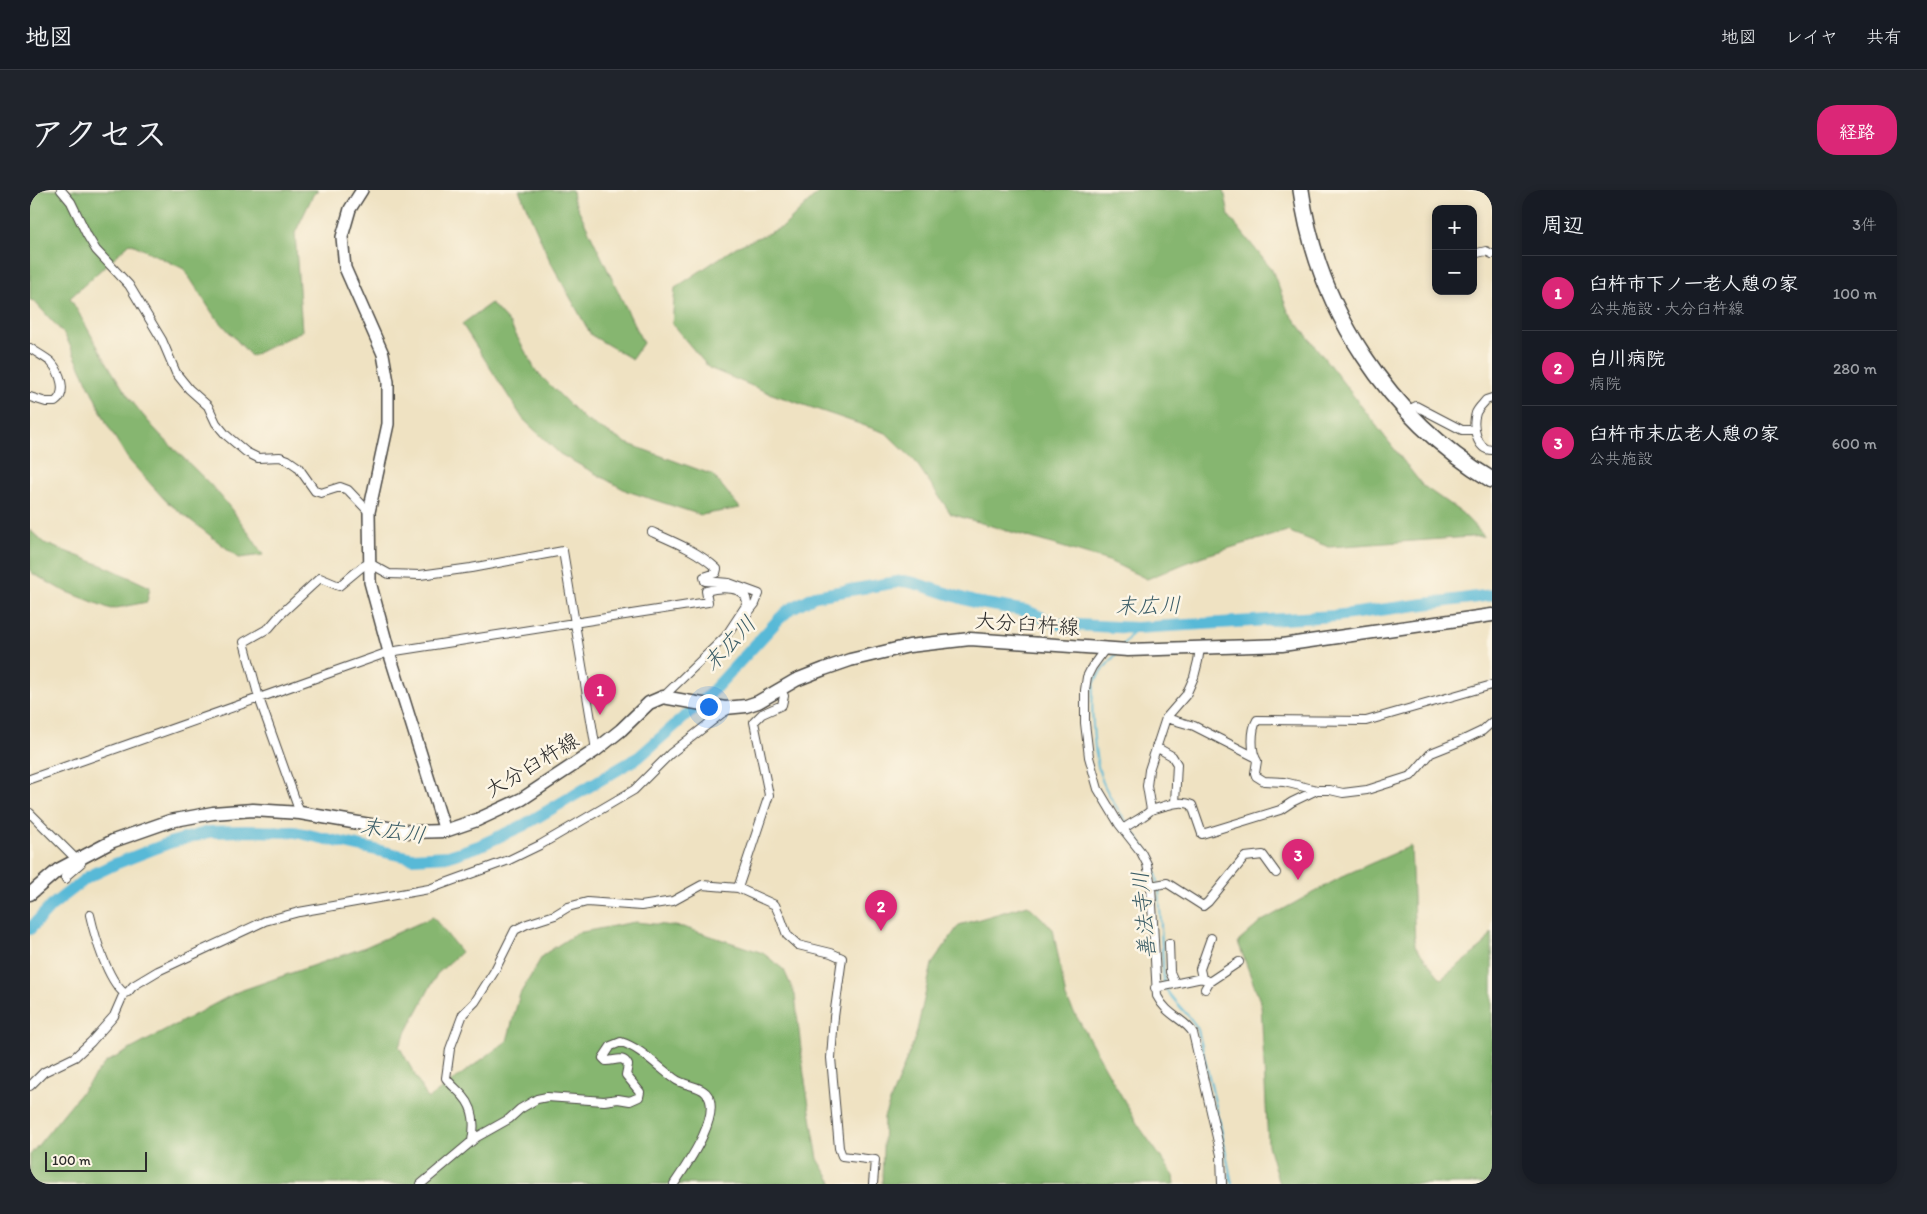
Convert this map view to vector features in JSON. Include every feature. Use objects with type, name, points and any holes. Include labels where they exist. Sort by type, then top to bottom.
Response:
[{"type":"highway","points":[[1301,190],[1304,210],[1318,262],[1333,300],[1355,344],[1380,379],[1407,411],[1440,442],[1474,469],[1492,480]]},
{"type":"main road","name":"大分臼杵線","points":[[725,708],[753,704],[796,680],[850,660],[909,646],[946,641],[970,639],[1128,650],[1282,645],[1492,615]]},
{"type":"main road","name":"大分臼杵線","points":[[30,894],[58,870],[82,856],[137,831],[170,821],[213,813],[253,810],[300,813],[410,832],[445,831],[477,820],[522,799],[596,750],[621,730],[648,703],[666,697]]},
{"type":"main road","points":[[666,697],[725,708]]},
{"type":"street","points":[[61,190],[71,202],[86,235],[96,250],[129,285],[162,340],[176,373],[189,389],[208,406],[216,423],[226,436],[246,452],[258,458],[280,457],[288,460],[298,467],[315,491],[321,493],[340,486],[348,490],[369,512]]},
{"type":"street","points":[[362,190],[350,209],[342,237],[345,268],[383,354],[388,382],[388,424],[369,512],[370,582],[389,652],[445,831]]},
{"type":"street","points":[[1477,253],[1486,251],[1492,254]]},
{"type":"street","points":[[30,348],[50,361],[60,378],[62,390],[60,398],[55,402],[46,402],[30,397]]},
{"type":"street","points":[[1492,398],[1486,400],[1478,410],[1475,430],[1483,446],[1492,450]]},
{"type":"street","points":[[1407,411],[1416,406],[1465,431],[1475,430]]},
{"type":"street","points":[[652,532],[702,556],[712,564],[717,569],[716,573],[704,577],[705,581],[729,583],[759,594],[749,614],[666,697]]},
{"type":"street","points":[[369,563],[389,574],[420,575],[471,568],[563,551],[596,750]]},
{"type":"street","points":[[300,813],[259,698],[244,642],[269,628],[280,614],[320,578],[339,586],[362,566],[369,563]]},
{"type":"street","points":[[30,779],[389,652],[708,602],[706,591],[727,588],[737,590],[746,597],[747,604],[724,639]]},
{"type":"street","points":[[1151,810],[1146,780],[1166,718],[1186,695],[1194,677],[1200,648]]},
{"type":"street","points":[[1107,649],[1092,667],[1087,677],[1085,690],[1085,723],[1094,781],[1145,859],[1152,885],[1157,996],[1165,1009],[1190,1028],[1193,1033],[1219,1145],[1222,1184]]},
{"type":"street","points":[[1492,685],[1366,722],[1257,720],[1253,734],[1257,761],[1255,773],[1261,780],[1317,790],[1343,793],[1367,790],[1411,776],[1431,754],[1482,730],[1492,722]]},
{"type":"street","points":[[738,888],[770,795],[754,722],[762,714],[782,705],[784,696],[780,689]]},
{"type":"street","points":[[30,1086],[44,1072],[75,1057],[114,1016],[124,993],[158,972],[265,921],[299,912],[429,889],[508,860],[564,832],[634,790],[670,754],[721,714],[725,708]]},
{"type":"street","points":[[1166,718],[1194,726],[1255,757]]},
{"type":"street","points":[[1156,747],[1172,756],[1177,764],[1176,803]]},
{"type":"street","points":[[1124,828],[1151,810],[1176,803],[1189,803],[1192,805],[1202,834],[1280,810],[1317,790]]},
{"type":"street","points":[[30,813],[82,856],[82,862],[65,876],[66,879]]},
{"type":"street","points":[[1152,885],[1165,883],[1203,906],[1245,857],[1263,855],[1276,873]]},
{"type":"street","points":[[472,1141],[474,1126],[472,1111],[463,1096],[452,1087],[446,1078],[450,1049],[463,1014],[475,1002],[494,972],[515,930],[555,915],[568,907],[587,902],[641,906],[673,901],[702,885],[738,888],[774,905],[787,935],[798,945],[842,958],[834,1017],[831,1058],[839,1148],[842,1156],[875,1160],[873,1184]]},
{"type":"street","points":[[90,915],[107,967],[118,988],[124,993]]},
{"type":"street","points":[[1205,989],[1206,980],[1200,969],[1211,938]]},
{"type":"street","points":[[1169,943],[1170,972],[1173,984]]},
{"type":"street","points":[[1157,988],[1206,980],[1239,962]]},
{"type":"street","points":[[421,1184],[477,1136],[508,1119],[537,1098],[604,1101],[618,1099],[630,1102],[639,1097],[640,1092],[626,1075],[628,1065],[626,1061],[622,1059],[606,1060],[603,1058],[611,1046],[621,1042],[637,1050],[678,1081],[702,1090],[709,1097],[711,1104],[710,1119],[703,1135],[674,1184]]},
{"type":"green space","points":[[30,190],[318,190],[313,195],[295,233],[302,331],[251,356],[213,314],[184,269],[130,243],[70,298],[113,373],[132,401],[160,435],[219,494],[263,555],[239,558],[166,501],[128,459],[108,426],[65,335],[34,301],[30,300]]},
{"type":"green space","points":[[519,190],[572,190],[573,198],[643,343],[632,359],[591,335],[550,261]]},
{"type":"green space","points":[[821,190],[1224,190],[1229,216],[1272,270],[1288,311],[1422,485],[1462,513],[1484,536],[1329,547],[1287,531],[1203,556],[1147,579],[1109,561],[951,514],[915,461],[886,433],[769,393],[709,368],[672,324],[675,288],[736,247],[783,227]]},
{"type":"green space","points":[[491,303],[510,324],[536,371],[584,419],[626,443],[713,475],[740,508],[701,515],[627,491],[560,454],[523,419],[462,324]]},
{"type":"green space","points":[[30,530],[44,543],[109,568],[150,587],[147,602],[111,609],[60,589],[32,573],[30,570]]},
{"type":"green space","points":[[1411,846],[1415,946],[1441,979],[1483,946],[1492,932],[1492,1184],[1279,1184],[1268,1145],[1261,1004],[1238,942],[1262,921],[1347,874]]},
{"type":"green space","points":[[1028,905],[1053,929],[1066,998],[1138,1125],[1174,1176],[1175,1184],[882,1184],[884,1117],[916,1035],[932,964],[959,925]]},
{"type":"green space","points":[[433,917],[461,952],[437,974],[399,1046],[428,1099],[507,1041],[520,994],[543,955],[577,933],[635,922],[683,927],[763,953],[784,970],[795,995],[804,1075],[818,1159],[833,1184],[30,1184],[30,1155],[105,1063],[237,992],[363,948]]},
{"type":"waterway","name":"末広川","points":[[30,929],[51,906],[88,877],[115,864],[169,843],[209,832],[295,832],[412,858],[449,856],[479,846],[524,825],[639,757],[708,696],[779,619],[790,609],[815,596],[903,581],[974,602],[1027,611],[1057,624],[1136,628],[1335,616],[1492,595]]},
{"type":"waterway","name":"善法寺川","points":[[1123,645],[1136,628]]},
{"type":"waterway","name":"善法寺川","points":[[1116,654],[1095,682],[1092,698],[1093,725],[1096,755],[1101,778],[1111,799],[1128,824]]},
{"type":"waterway","name":"善法寺川","points":[[1131,828],[1153,858],[1158,883]]},
{"type":"waterway","name":"善法寺川","points":[[1159,887],[1164,985]]},
{"type":"waterway","name":"善法寺川","points":[[1166,989],[1198,1030],[1232,1184]]},
{"type":"place","name":"臼杵市下ノ一老人憩の家","points":[[600,715]]},
{"type":"place","name":"臼杵市末広老人憩の家","points":[[1298,880]]},
{"type":"place","name":"白川病院","points":[[881,931]]}]
